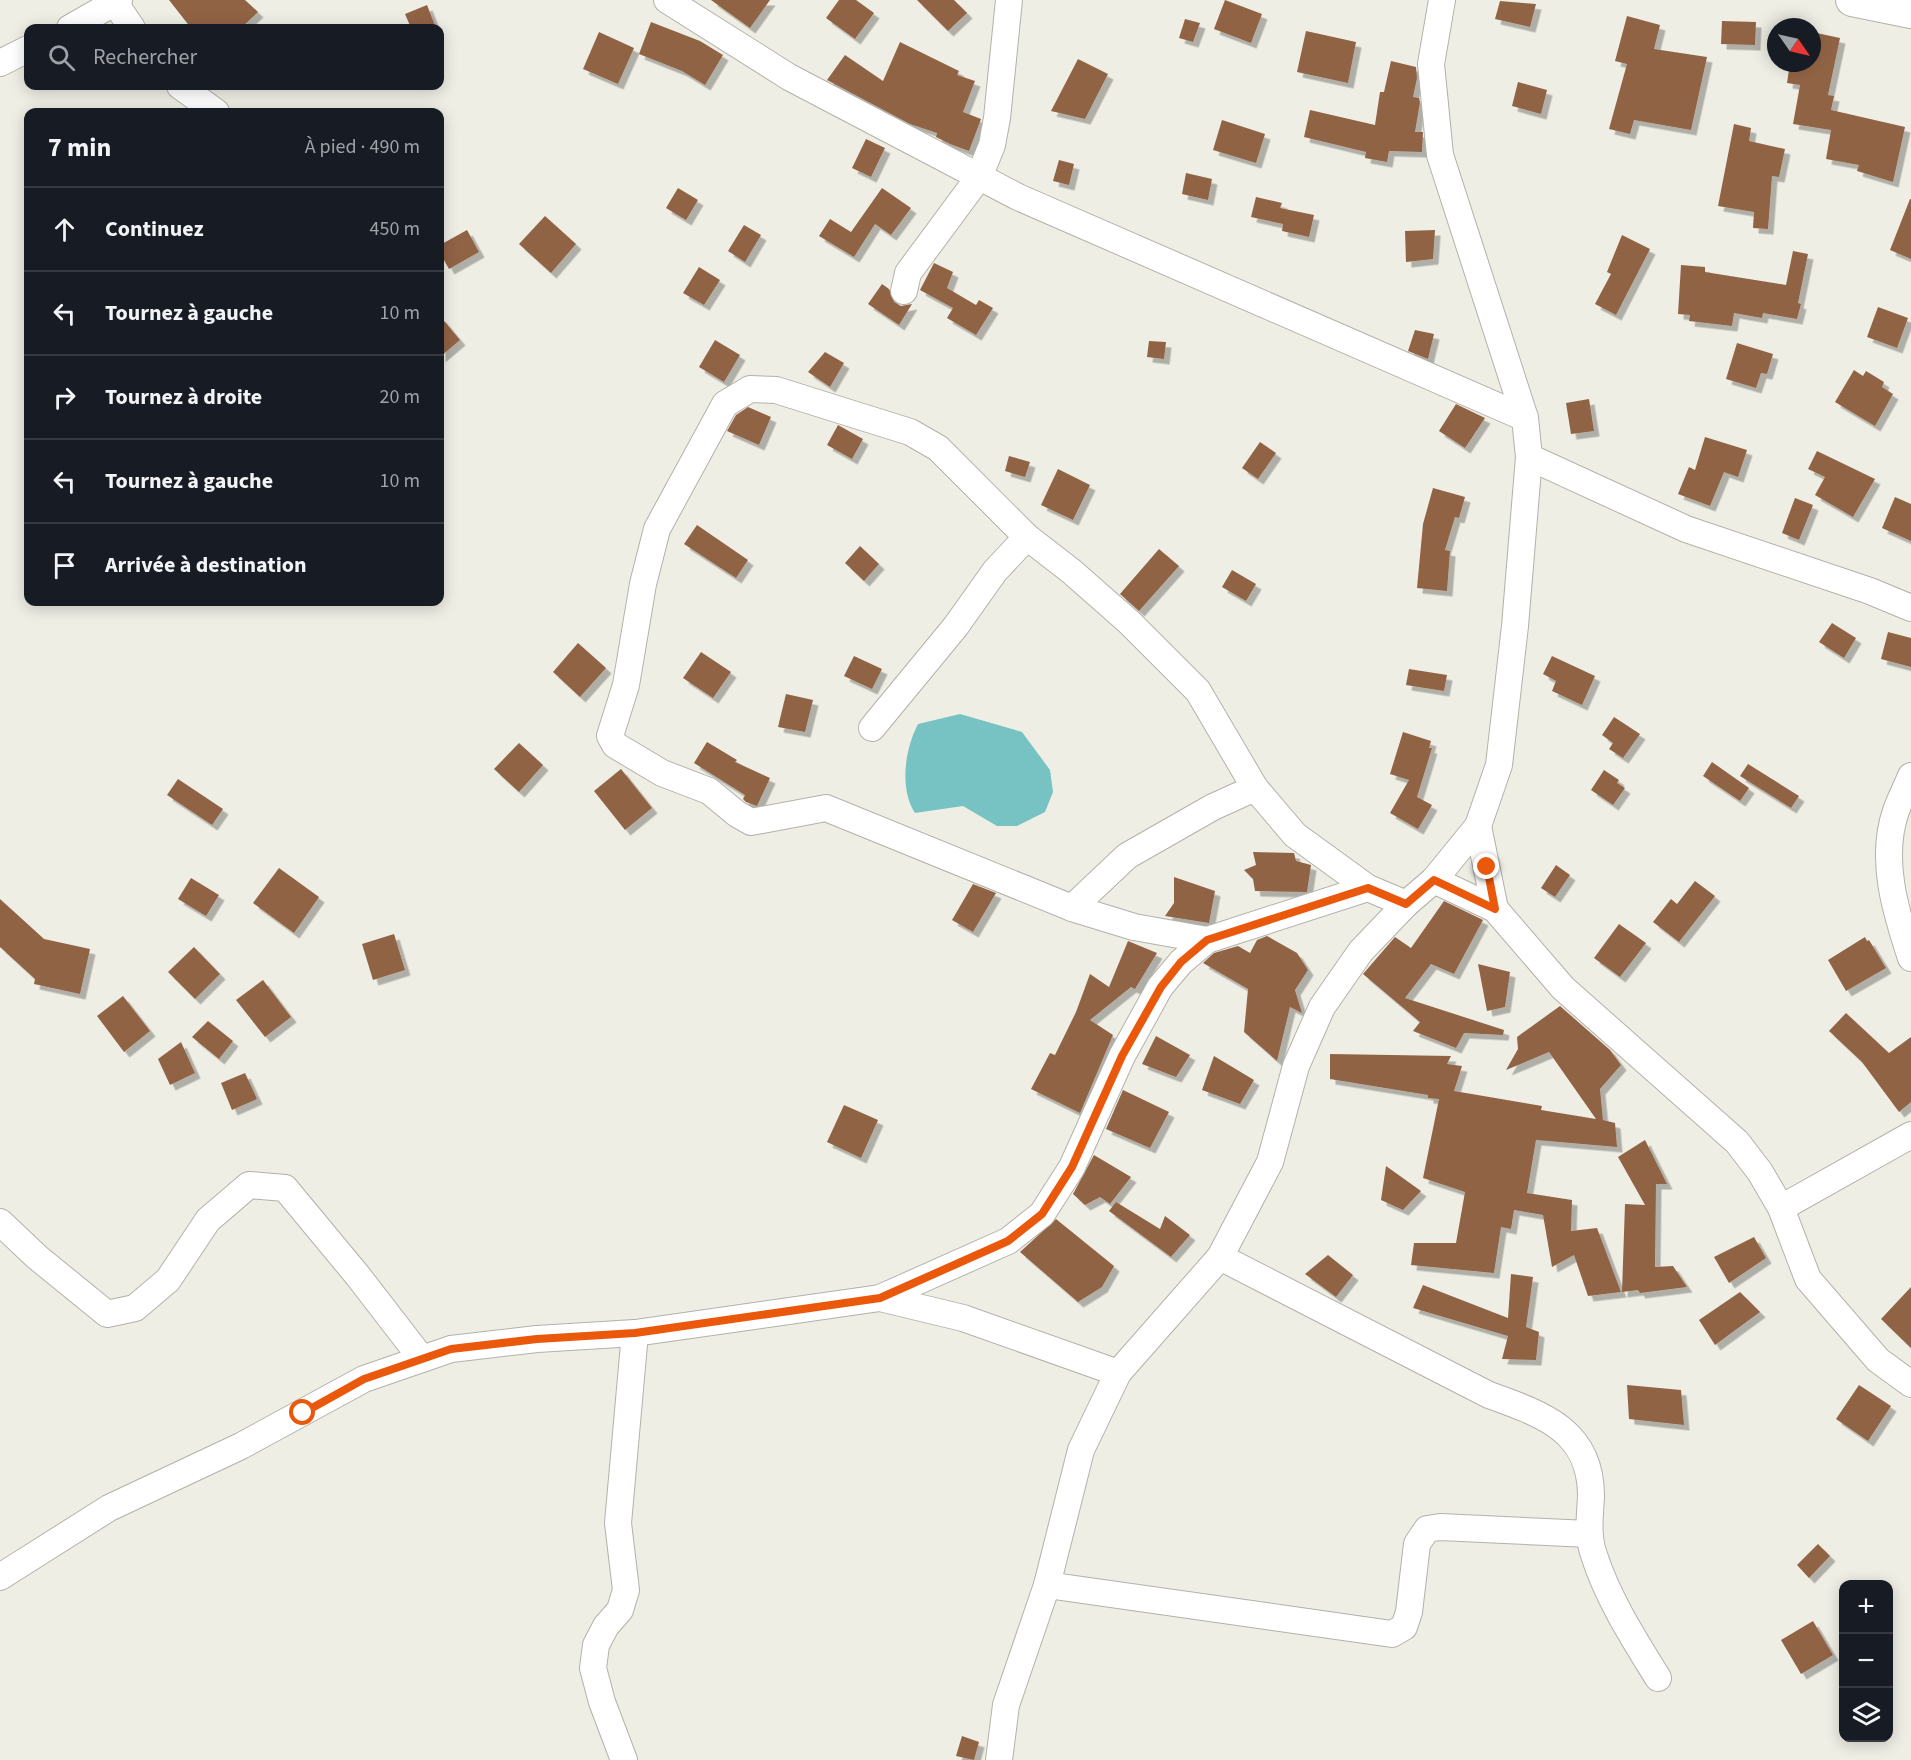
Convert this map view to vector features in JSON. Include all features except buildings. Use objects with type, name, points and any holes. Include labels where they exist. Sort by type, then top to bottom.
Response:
[{"type":"main road","points":[[1852,0],[1911,12]]},
{"type":"street","points":[[667,0],[789,77],[1018,197],[1525,418]]},
{"type":"street","points":[[904,291],[908,273],[979,177],[992,145],[998,118],[1009,0]]},
{"type":"street","points":[[999,1760],[1006,1705],[1047,1585],[1081,1450],[1118,1373],[1220,1257],[1270,1162],[1296,1066],[1322,1007],[1361,951],[1406,904],[1434,880],[1478,826],[1499,765],[1515,626],[1529,457],[1525,418],[1440,155],[1431,64],[1442,0]]},
{"type":"street","points":[[77,24],[115,1],[129,24]]},
{"type":"street","points":[[0,63],[24,51]]},
{"type":"street","points":[[186,90],[210,108]]},
{"type":"street","points":[[1207,940],[1134,927],[1072,908],[826,808],[751,822],[737,814],[709,791],[662,773],[615,745],[610,736],[626,685],[643,584],[657,529],[725,404],[750,389],[776,390],[910,432],[938,448],[1027,537],[1071,571],[1129,622],[1198,691],[1255,788],[1295,835],[1368,888],[1406,904]]},
{"type":"street","points":[[1529,457],[1686,529],[1870,591],[1911,608]]},
{"type":"street","points":[[872,728],[956,626],[995,571],[1027,537]]},
{"type":"street","points":[[1911,776],[1895,812],[1891,837],[1890,881],[1897,916],[1911,958]]},
{"type":"street","points":[[1072,908],[1127,856],[1213,807],[1255,788]]},
{"type":"street","points":[[1478,826],[1495,909]]},
{"type":"street","points":[[1434,880],[1495,909],[1563,988],[1737,1142],[1760,1172],[1781,1208],[1808,1279],[1878,1360],[1911,1384]]},
{"type":"street","points":[[0,1577],[110,1508],[242,1446],[364,1379],[451,1349],[537,1339],[635,1333],[880,1298],[1008,1241],[1042,1214],[1072,1167],[1122,1056],[1161,987],[1181,962],[1207,940],[1368,888]]},
{"type":"street","points":[[1781,1208],[1911,1135]]},
{"type":"street","points":[[0,1222],[37,1257],[107,1314],[135,1308],[168,1280],[208,1220],[249,1185],[285,1188],[358,1276],[422,1359]]},
{"type":"street","points":[[1220,1257],[1489,1395],[1533,1411],[1564,1429],[1585,1457],[1591,1493],[1589,1534],[1594,1555],[1623,1621],[1658,1678]]},
{"type":"street","points":[[880,1298],[963,1318],[1118,1373]]},
{"type":"street","points":[[624,1760],[602,1702],[593,1668],[596,1645],[606,1626],[620,1610],[626,1590],[618,1523],[635,1333]]},
{"type":"street","points":[[1047,1585],[1392,1634],[1404,1627],[1409,1612],[1417,1544],[1427,1529],[1440,1527],[1589,1534]]},
{"type":"water","points":[[960,714],[1022,732],[1050,770],[1053,792],[1045,812],[1017,826],[997,826],[963,806],[915,813],[910,803],[905,780],[907,757],[913,734],[918,724]]},
{"type":"route","points":[[303,1413],[364,1379],[451,1349],[537,1339],[635,1333],[880,1298],[1008,1241],[1042,1214],[1072,1167],[1122,1056],[1161,987],[1181,962],[1207,940],[1368,888],[1406,904],[1434,880],[1495,909],[1487,867]]}]
